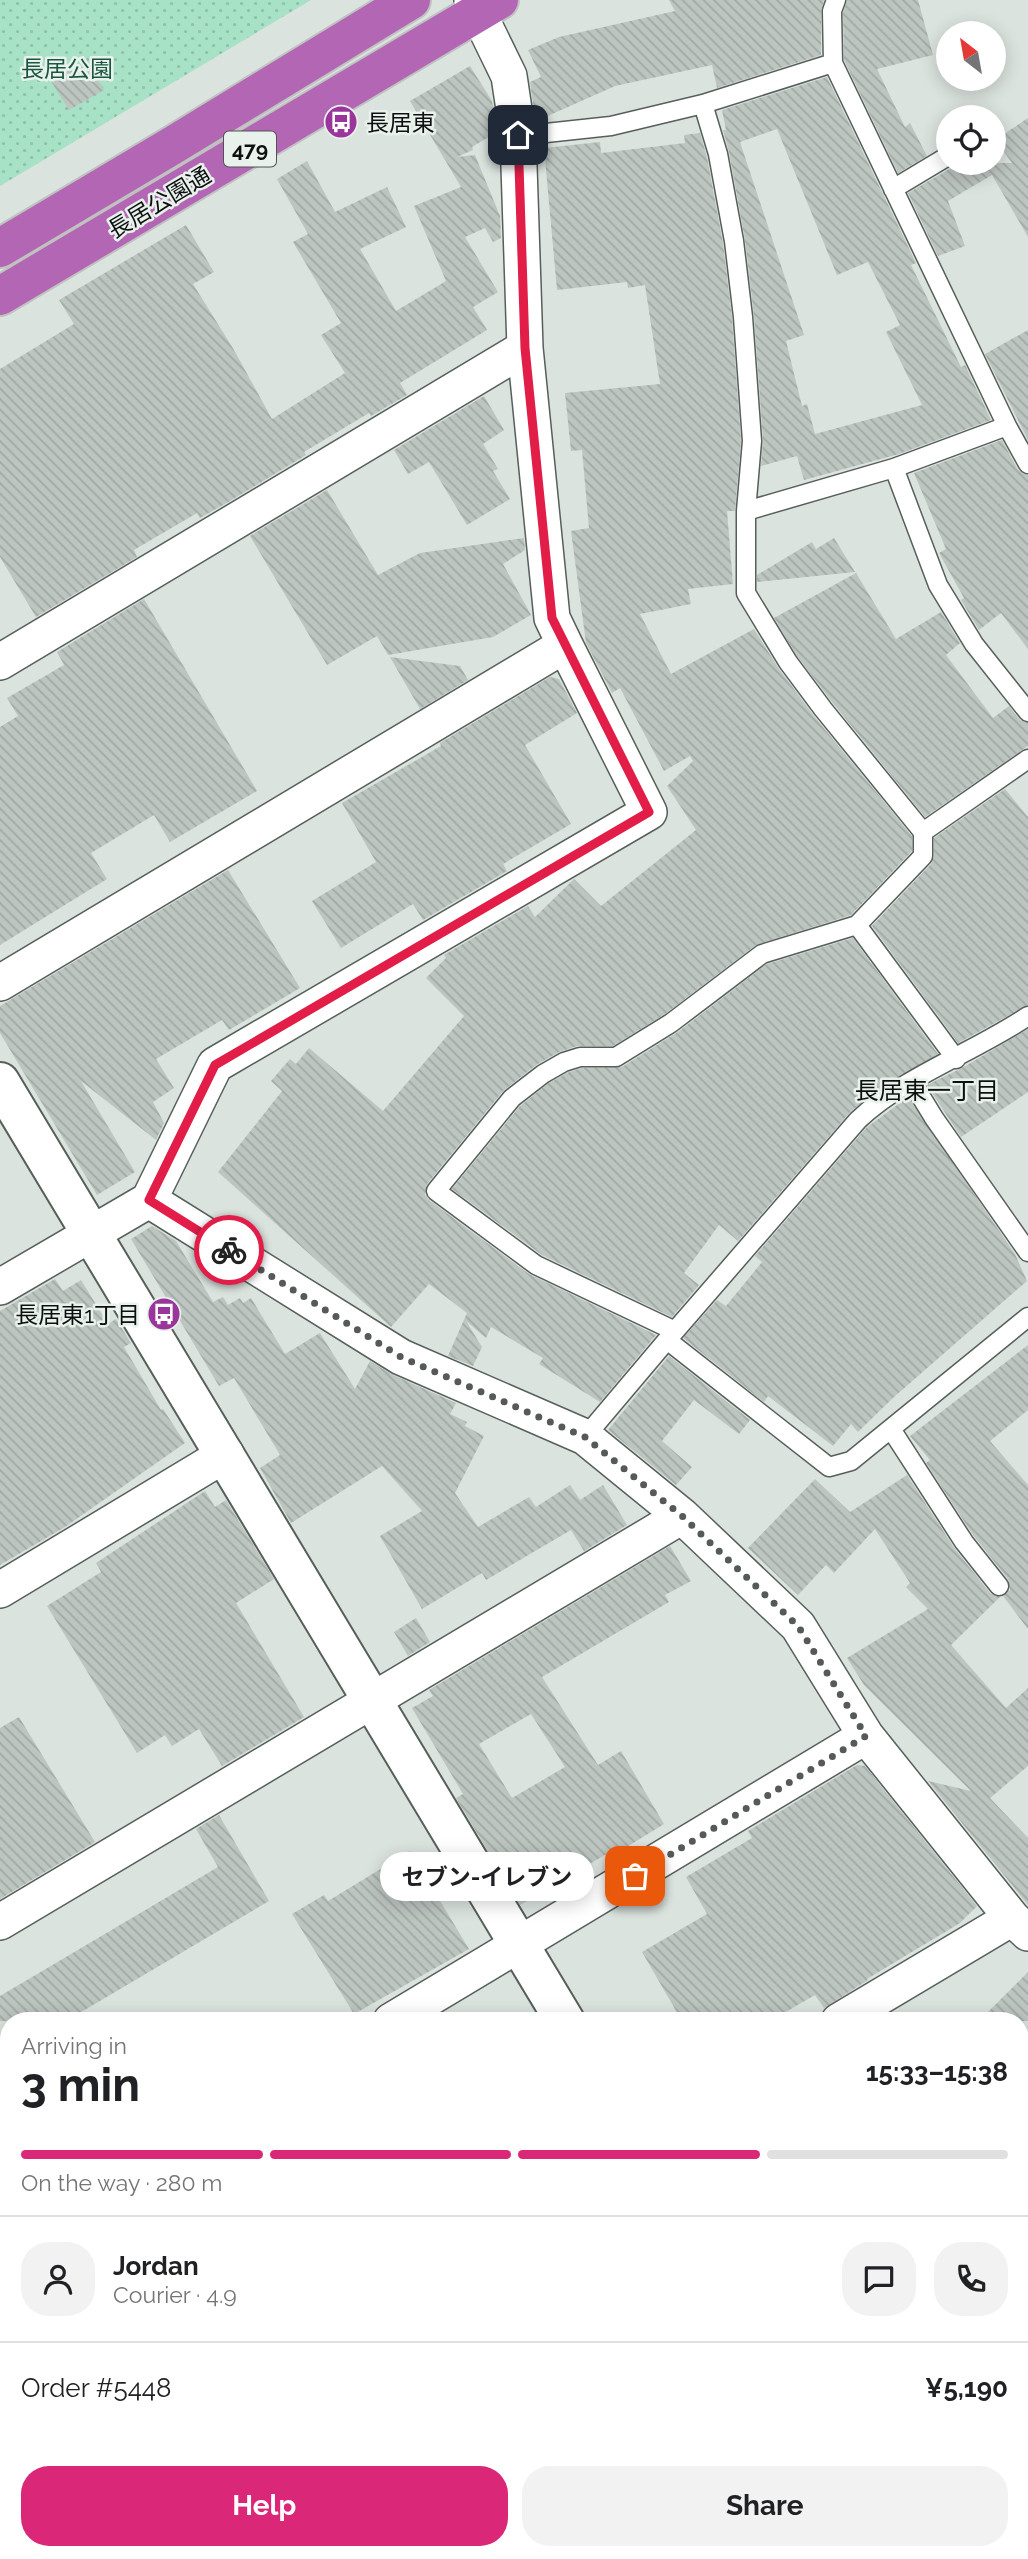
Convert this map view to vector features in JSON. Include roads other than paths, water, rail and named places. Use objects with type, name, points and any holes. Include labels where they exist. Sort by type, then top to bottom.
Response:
[{"type":"highway","name":"長居公園通","points":[[0,247],[411,0]]},
{"type":"highway","name":"長居公園通","points":[[0,296],[483,4]]},
{"type":"street","points":[[0,1287],[149,1200],[215,1065],[649,812],[552,618],[525,348],[518,135],[509,76],[483,4]]},
{"type":"street","points":[[0,662],[525,348]]},
{"type":"street","points":[[0,983],[565,645]]},
{"type":"street","points":[[0,1082],[560,2012]]},
{"type":"street","points":[[149,1200],[401,1357],[585,1437],[682,1516],[798,1626],[866,1736],[1020,1926],[856,2012]]},
{"type":"street","points":[[0,1590],[226,1454]]},
{"type":"street","points":[[0,1922],[682,1516]]},
{"type":"street","points":[[406,2012],[866,1736]]},
{"type":"lane","points":[[836,0],[832,11],[833,63],[1007,426],[1028,464]]},
{"type":"lane","points":[[518,135],[611,126],[703,104],[833,63]]},
{"type":"lane","points":[[703,104],[718,154],[734,242],[743,317],[752,441],[746,511],[746,593],[788,662],[923,832],[923,856],[857,925],[762,954],[671,1023],[616,1057],[580,1057],[564,1062],[543,1074],[512,1098],[436,1191],[536,1265],[671,1335],[830,1467],[851,1461],[1028,1317]]},
{"type":"lane","points":[[893,189],[936,163]]},
{"type":"lane","points":[[746,511],[894,468],[1007,426]]},
{"type":"lane","points":[[894,468],[938,585],[974,644],[1028,712]]},
{"type":"lane","points":[[923,832],[1028,760]]},
{"type":"lane","points":[[857,925],[956,1059]]},
{"type":"lane","points":[[585,1437],[858,1120],[878,1101],[998,1036],[1028,1016]]},
{"type":"lane","points":[[912,1082],[1028,1252]]},
{"type":"lane","points":[[891,1429],[964,1542],[999,1586]]},
{"type":"place","name":"長居東","points":[[341,122]]},
{"type":"place","name":"長居東1丁目","points":[[164,1314]]},
{"type":"place","name":"セブン-イレブン","points":[[635,1876]]},
{"type":"district","name":"長居東一丁目","points":[[927,1090]]},
{"type":"park label","name":"長居公園","points":[[67,68]]}]
